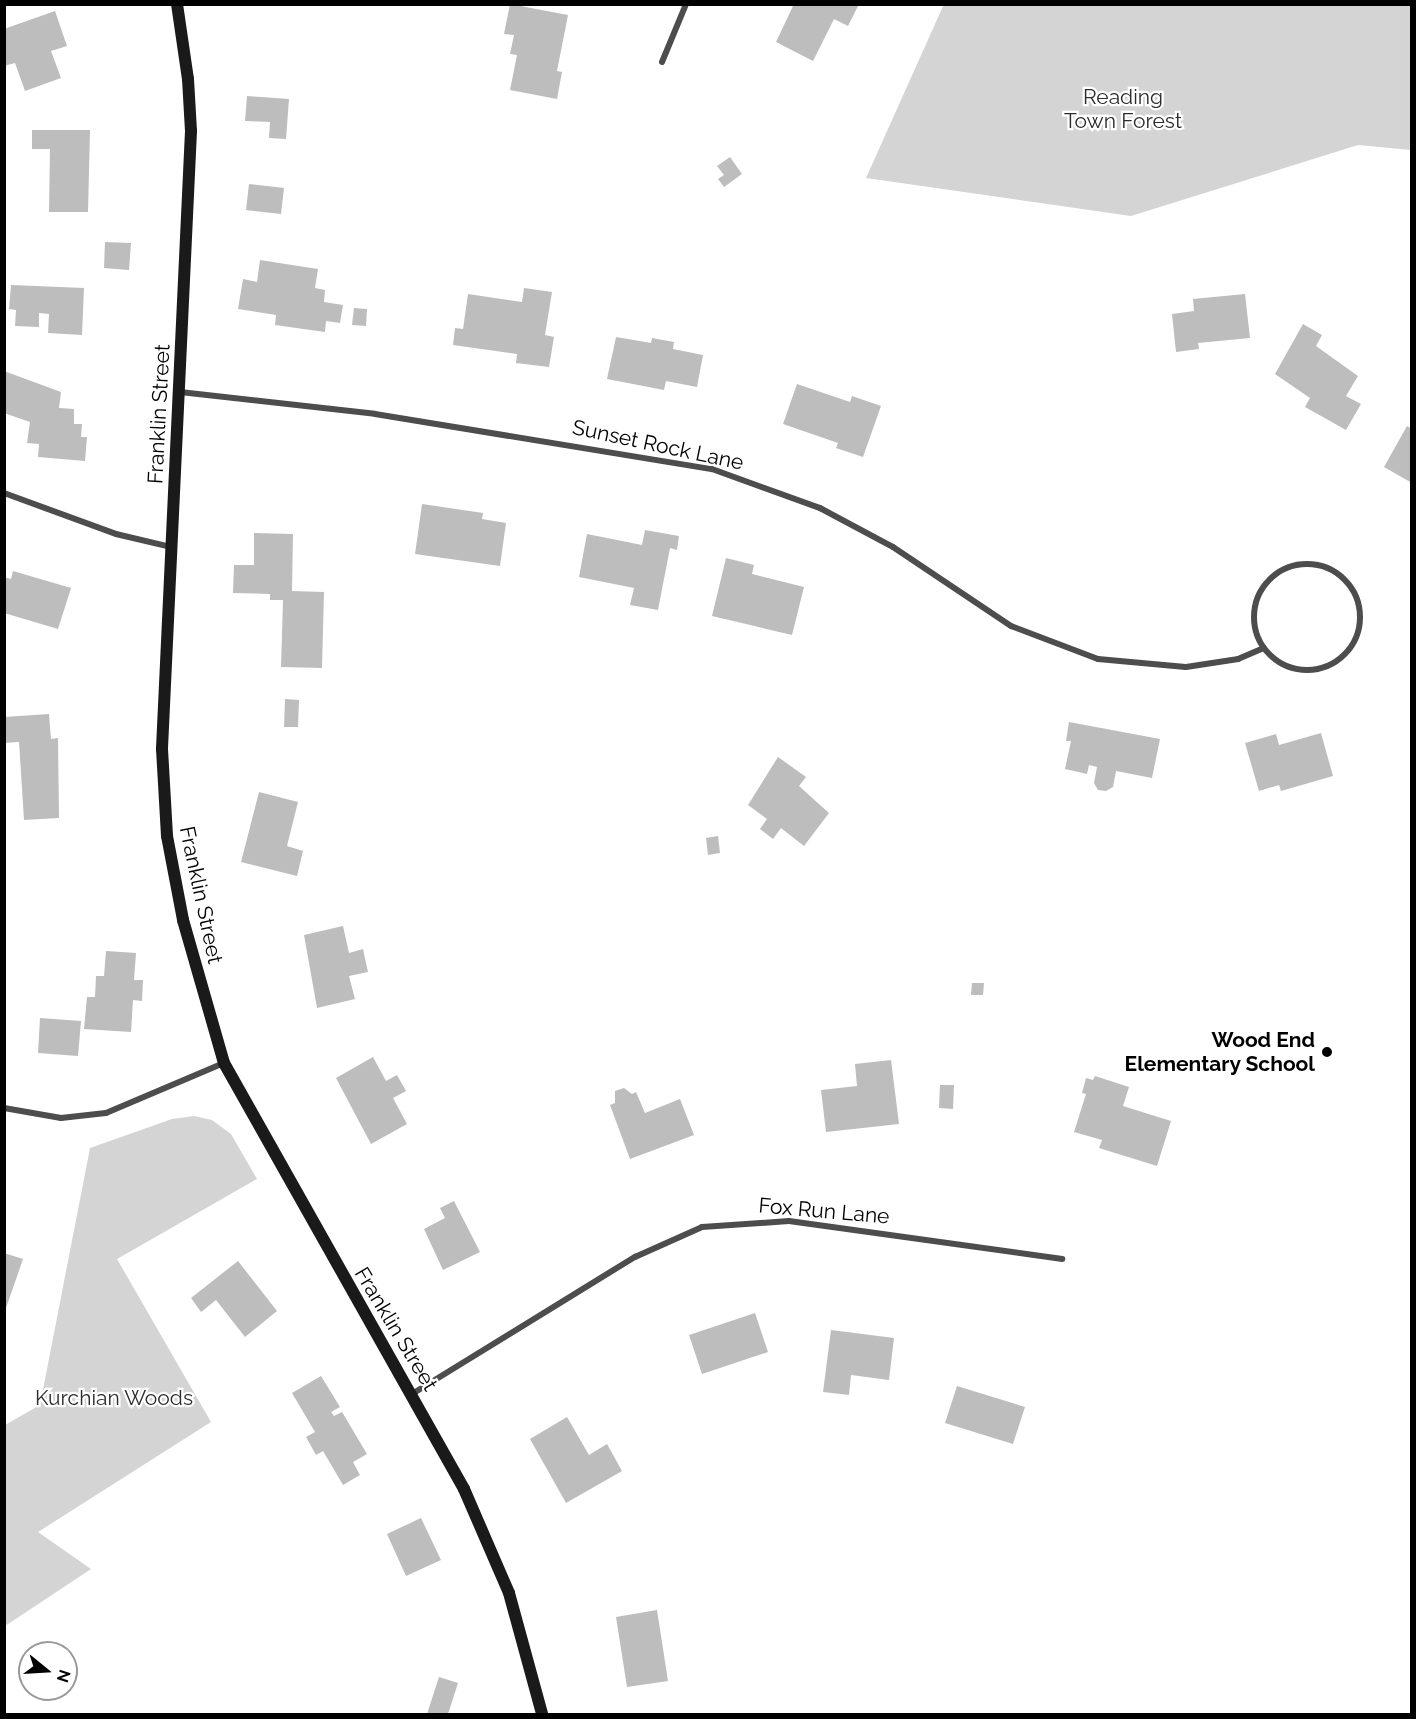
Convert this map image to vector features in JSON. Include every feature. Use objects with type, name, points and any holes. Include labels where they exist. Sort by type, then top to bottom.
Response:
[{"type":"main road","name":"Franklin Street","points":[[177,4],[188,78],[191,131],[162,749],[167,836],[190,946],[224,1062],[332,1259],[412,1394],[464,1489],[509,1593],[542,1714]]},
{"type":"street","points":[[662,62],[686,4]]},
{"type":"street","name":"Sunset Rock Lane","points":[[180,392],[477,428],[712,469],[820,508],[893,547],[1011,626],[1098,659],[1186,667],[1232,660],[1264,648]]},
{"type":"street","points":[[4,493],[116,534],[171,547]]},
{"type":"street","points":[[1296,565],[1317,565],[1336,572],[1351,587],[1360,606],[1360,627],[1352,646],[1338,661],[1319,670],[1298,670],[1279,663],[1264,648],[1255,629],[1255,608],[1262,589],[1277,574],[1296,565]]},
{"type":"street","points":[[4,1108],[61,1118],[106,1113],[224,1062]]},
{"type":"street","name":"Fox Run Lane","points":[[412,1394],[635,1257],[702,1227],[789,1221],[1062,1259]]},
{"type":"green space","name":"Reading Town Forest","points":[[944,4],[1411,5],[1411,150],[1358,145],[1131,216],[866,178]]},
{"type":"green space","name":"Kurchian Woods","points":[[194,1116],[212,1120],[231,1134],[257,1179],[117,1259],[211,1422],[38,1532],[91,1569],[5,1626],[5,1425],[40,1405],[90,1148],[172,1119]]},
{"type":"building","points":[[510,4],[568,15],[557,71],[562,72],[557,99],[510,90],[517,55],[510,54],[514,35],[504,34]]},
{"type":"building","points":[[794,4],[859,4],[848,26],[834,19],[813,61],[776,42]]},
{"type":"building","points":[[55,11],[67,46],[51,51],[61,78],[25,91],[15,63],[4,66],[4,29]]},
{"type":"building","points":[[247,96],[289,99],[286,139],[269,138],[270,122],[245,121]]},
{"type":"building","points":[[32,130],[90,130],[88,212],[49,212],[50,149],[32,149]]},
{"type":"building","points":[[730,157],[742,174],[724,187],[718,179],[724,175],[717,166]]},
{"type":"building","points":[[249,184],[284,188],[281,214],[246,210]]},
{"type":"building","points":[[105,242],[131,243],[129,270],[104,268]]},
{"type":"building","points":[[260,260],[318,269],[315,288],[325,290],[324,302],[343,305],[340,323],[326,321],[325,332],[275,325],[276,315],[238,309],[243,279],[257,282]]},
{"type":"building","points":[[11,285],[84,288],[82,335],[48,333],[49,314],[39,313],[39,327],[15,326],[16,310],[9,309]]},
{"type":"building","points":[[524,288],[552,292],[545,335],[554,337],[549,367],[516,363],[517,354],[453,345],[455,328],[463,329],[468,294],[522,302]]},
{"type":"building","points":[[1245,294],[1250,338],[1198,343],[1199,349],[1176,352],[1172,314],[1194,311],[1193,299]]},
{"type":"building","points":[[354,308],[367,309],[366,326],[352,325]]},
{"type":"building","points":[[1303,324],[1322,335],[1316,346],[1358,376],[1346,396],[1361,404],[1346,430],[1305,407],[1310,398],[1275,374]]},
{"type":"building","points":[[616,337],[651,343],[652,338],[674,342],[673,349],[703,355],[697,387],[666,381],[664,390],[607,379]]},
{"type":"building","points":[[4,371],[61,392],[59,408],[74,409],[74,424],[82,424],[81,437],[87,437],[85,461],[38,457],[39,444],[27,443],[30,422],[4,413]]},
{"type":"building","points":[[797,384],[850,402],[852,396],[881,406],[863,457],[836,448],[838,443],[783,424]]},
{"type":"building","points":[[1407,426],[1412,429],[1412,483],[1384,467]]},
{"type":"building","points":[[422,504],[483,513],[482,519],[506,523],[500,566],[415,554]]},
{"type":"building","points":[[645,530],[679,536],[677,550],[670,548],[658,610],[630,605],[634,588],[579,577],[587,534],[642,545]]},
{"type":"building","points":[[254,533],[293,534],[292,591],[324,592],[322,668],[281,667],[283,600],[270,600],[270,594],[233,593],[234,565],[254,565]]},
{"type":"building","points":[[726,558],[754,565],[752,574],[804,587],[792,635],[712,616]]},
{"type":"building","points":[[13,571],[71,588],[58,629],[4,613],[4,577],[11,579]]},
{"type":"building","points":[[285,699],[299,700],[298,727],[284,727]]},
{"type":"building","points":[[49,714],[51,739],[58,738],[59,818],[24,820],[19,742],[4,743],[4,717]]},
{"type":"building","points":[[1069,722],[1160,739],[1152,778],[1116,771],[1113,787],[1106,791],[1098,790],[1094,783],[1097,767],[1089,765],[1087,774],[1065,769],[1071,741],[1066,741]]},
{"type":"building","points":[[1321,733],[1333,776],[1281,791],[1279,785],[1259,791],[1245,743],[1276,734],[1279,745]]},
{"type":"building","points":[[778,757],[806,777],[799,786],[829,813],[804,846],[781,828],[773,839],[760,829],[767,819],[748,805]]},
{"type":"building","points":[[259,792],[298,802],[287,846],[303,851],[297,876],[241,862]]},
{"type":"building","points":[[718,836],[720,853],[708,855],[706,838]]},
{"type":"building","points":[[343,926],[349,953],[363,949],[368,972],[349,976],[355,999],[317,1008],[304,935]]},
{"type":"building","points":[[106,951],[136,953],[134,980],[143,980],[142,1001],[133,1000],[131,1032],[84,1029],[87,997],[95,997],[96,976],[104,976]]},
{"type":"building","points":[[972,983],[984,983],[983,995],[971,995]]},
{"type":"building","points":[[40,1018],[81,1021],[78,1056],[38,1053]]},
{"type":"building","points":[[373,1057],[386,1081],[397,1075],[406,1091],[393,1098],[407,1124],[371,1144],[336,1078]]},
{"type":"building","points":[[891,1060],[899,1124],[826,1132],[821,1090],[857,1086],[855,1064]]},
{"type":"building","points":[[1095,1076],[1129,1087],[1123,1106],[1171,1121],[1157,1166],[1099,1148],[1102,1140],[1074,1132],[1086,1094],[1082,1093],[1086,1078],[1093,1080]]},
{"type":"building","points":[[940,1085],[954,1085],[953,1109],[939,1108]]},
{"type":"building","points":[[624,1088],[632,1094],[636,1092],[645,1113],[680,1099],[694,1135],[630,1159],[610,1105],[615,1103],[615,1091]]},
{"type":"building","points":[[454,1201],[480,1252],[443,1270],[424,1229],[445,1218],[440,1208]]},
{"type":"building","points":[[4,1253],[23,1259],[5,1311],[4,1311]]},
{"type":"building","points":[[238,1261],[277,1311],[245,1337],[216,1300],[201,1312],[191,1298]]},
{"type":"building","points":[[755,1313],[768,1352],[702,1374],[689,1335]]},
{"type":"building","points":[[831,1330],[894,1338],[889,1380],[851,1375],[849,1395],[823,1392]]},
{"type":"building","points":[[321,1376],[340,1407],[331,1412],[334,1416],[342,1412],[367,1454],[353,1462],[360,1475],[343,1485],[323,1451],[316,1455],[306,1437],[315,1432],[292,1393]]},
{"type":"building","points":[[957,1386],[1025,1407],[1013,1444],[945,1423]]},
{"type":"building","points":[[567,1417],[589,1455],[607,1444],[622,1471],[566,1503],[530,1439]]},
{"type":"building","points":[[421,1518],[441,1560],[406,1576],[387,1534]]},
{"type":"building","points":[[657,1610],[668,1681],[627,1687],[616,1617]]},
{"type":"building","points":[[439,1677],[458,1683],[448,1714],[427,1714]]},
{"type":"place","name":"Wood End Elementary School","points":[[1327,1052]]}]
